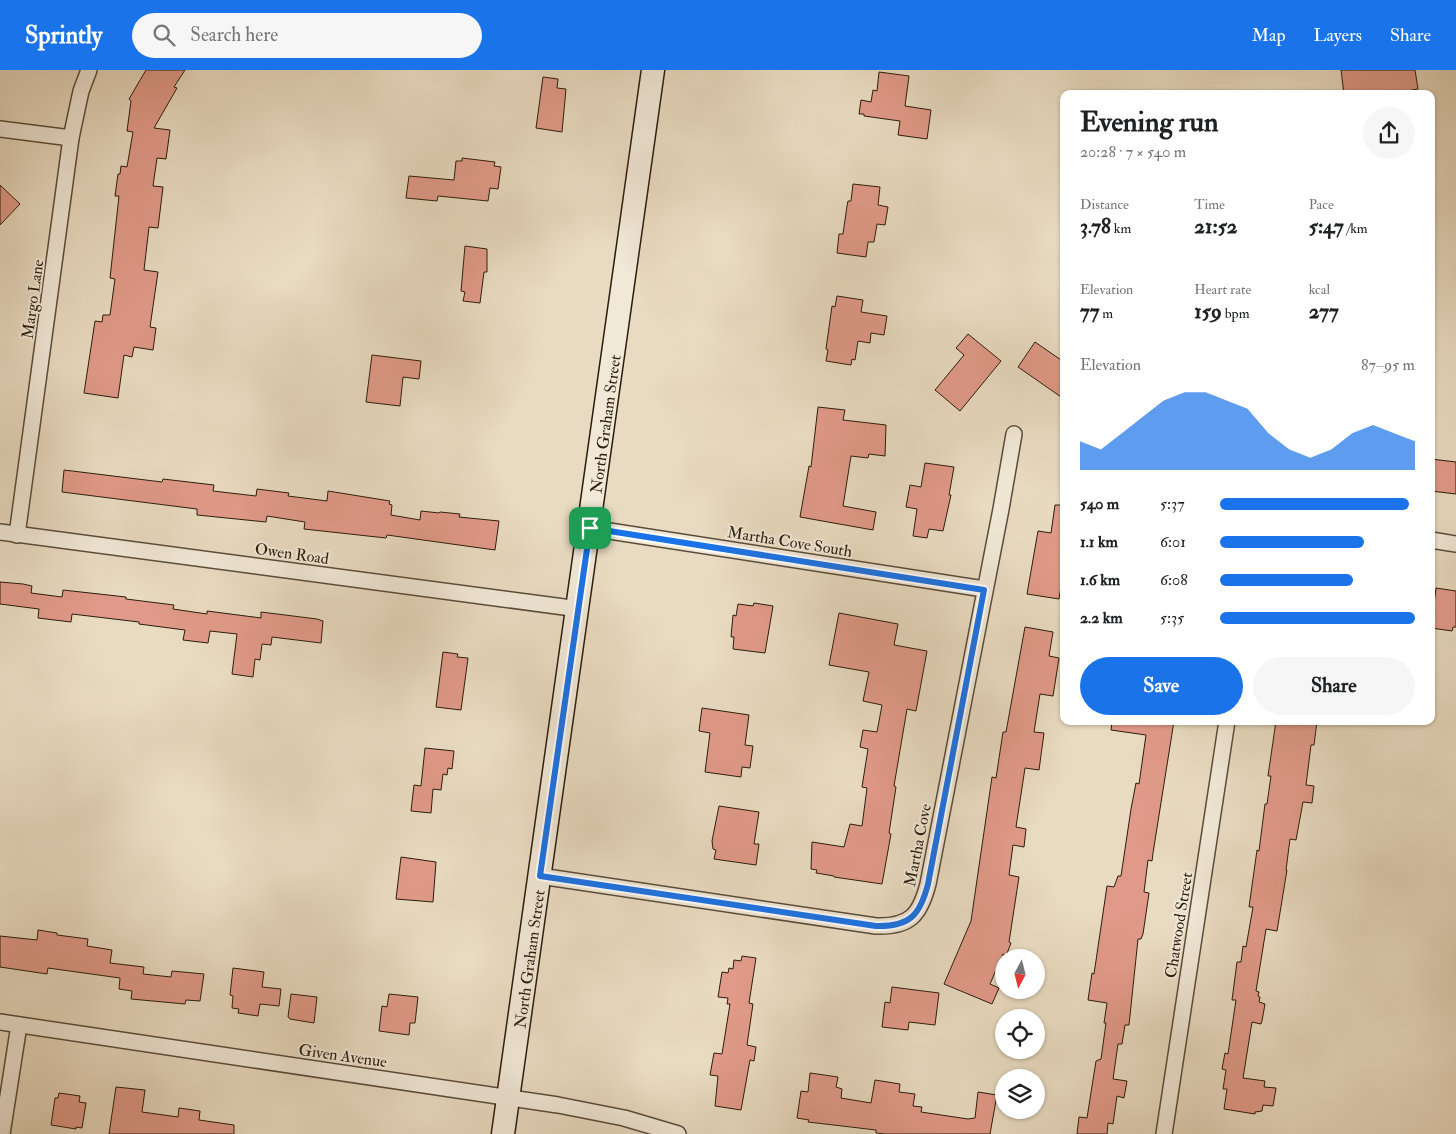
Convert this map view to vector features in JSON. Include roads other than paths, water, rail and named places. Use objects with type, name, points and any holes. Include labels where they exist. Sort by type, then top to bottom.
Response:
[{"type":"main road","name":"North Graham Street","points":[[503,1134],[654,70]]},
{"type":"street","name":"Margo Lane","points":[[17,534],[72,138],[81,91],[89,70]]},
{"type":"street","points":[[0,129],[72,138]]},
{"type":"street","name":"Martha Cove","points":[[540,876],[876,926],[900,925],[908,920],[920,908],[928,884],[1014,434]]},
{"type":"street","name":"Martha Cove South","points":[[590,528],[984,590]]},
{"type":"street","name":"Owen Road","points":[[0,532],[579,609]]},
{"type":"street","points":[[1435,541],[1456,544]]},
{"type":"street","name":"Chatwood Street","points":[[1164,1134],[1226,725]]},
{"type":"street","name":"Given Avenue","points":[[0,1022],[603,1113],[678,1134]]},
{"type":"street","points":[[2,1134],[19,1025]]}]
